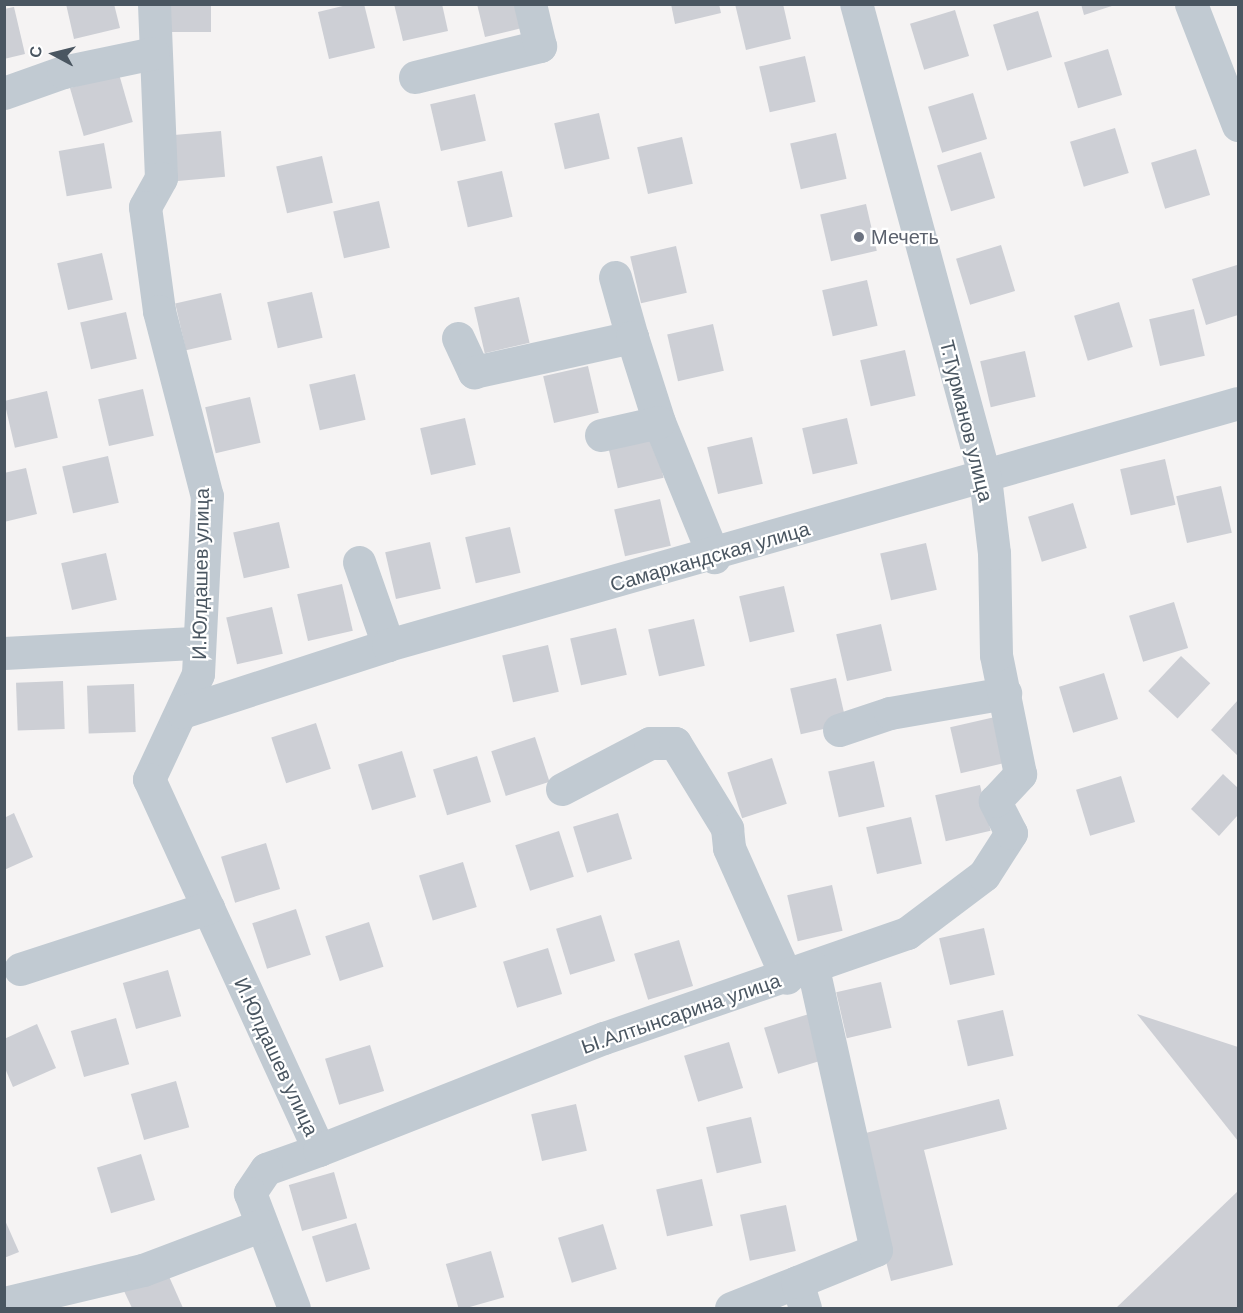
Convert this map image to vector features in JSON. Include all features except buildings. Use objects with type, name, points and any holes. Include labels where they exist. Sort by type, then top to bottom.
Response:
[{"type":"street","name":"И.Юлдашев улица","points":[[154,4],[153,53],[161,178],[145,207],[159,310],[207,495],[198,674],[149,779],[319,1150],[266,1169],[250,1193],[294,1308]]},
{"type":"street","points":[[416,77],[540,46],[531,4]]},
{"type":"street","name":"Т.Турманов улица","points":[[856,4],[985,478],[994,553],[996,655],[1020,774],[995,801],[1011,833]]},
{"type":"street","points":[[1191,4],[1239,125]]},
{"type":"street","points":[[4,93],[63,72],[153,53]]},
{"type":"street","points":[[615,277],[659,422],[714,557]]},
{"type":"street","points":[[458,338],[474,372],[632,337]]},
{"type":"street","name":"Самаркандская улица","points":[[182,712],[388,645],[714,557],[1239,403]]},
{"type":"street","points":[[601,435],[659,422]]},
{"type":"street","points":[[359,562],[388,645]]},
{"type":"street","points":[[4,653],[198,643]]},
{"type":"street","points":[[839,730],[890,713],[1005,693]]},
{"type":"street","points":[[562,789],[650,743],[675,743],[727,828],[729,849],[800,972],[876,1250],[801,1295],[731,1308]]},
{"type":"street","name":"Ы.Алтынсарина улица","points":[[319,1150],[604,1038],[800,972],[907,933],[984,875],[1011,833]]},
{"type":"street","points":[[20,969],[208,908]]},
{"type":"street","points":[[4,1303],[142,1269],[262,1225]]},
{"type":"place","name":"Мечеть","points":[[859,237]]}]
